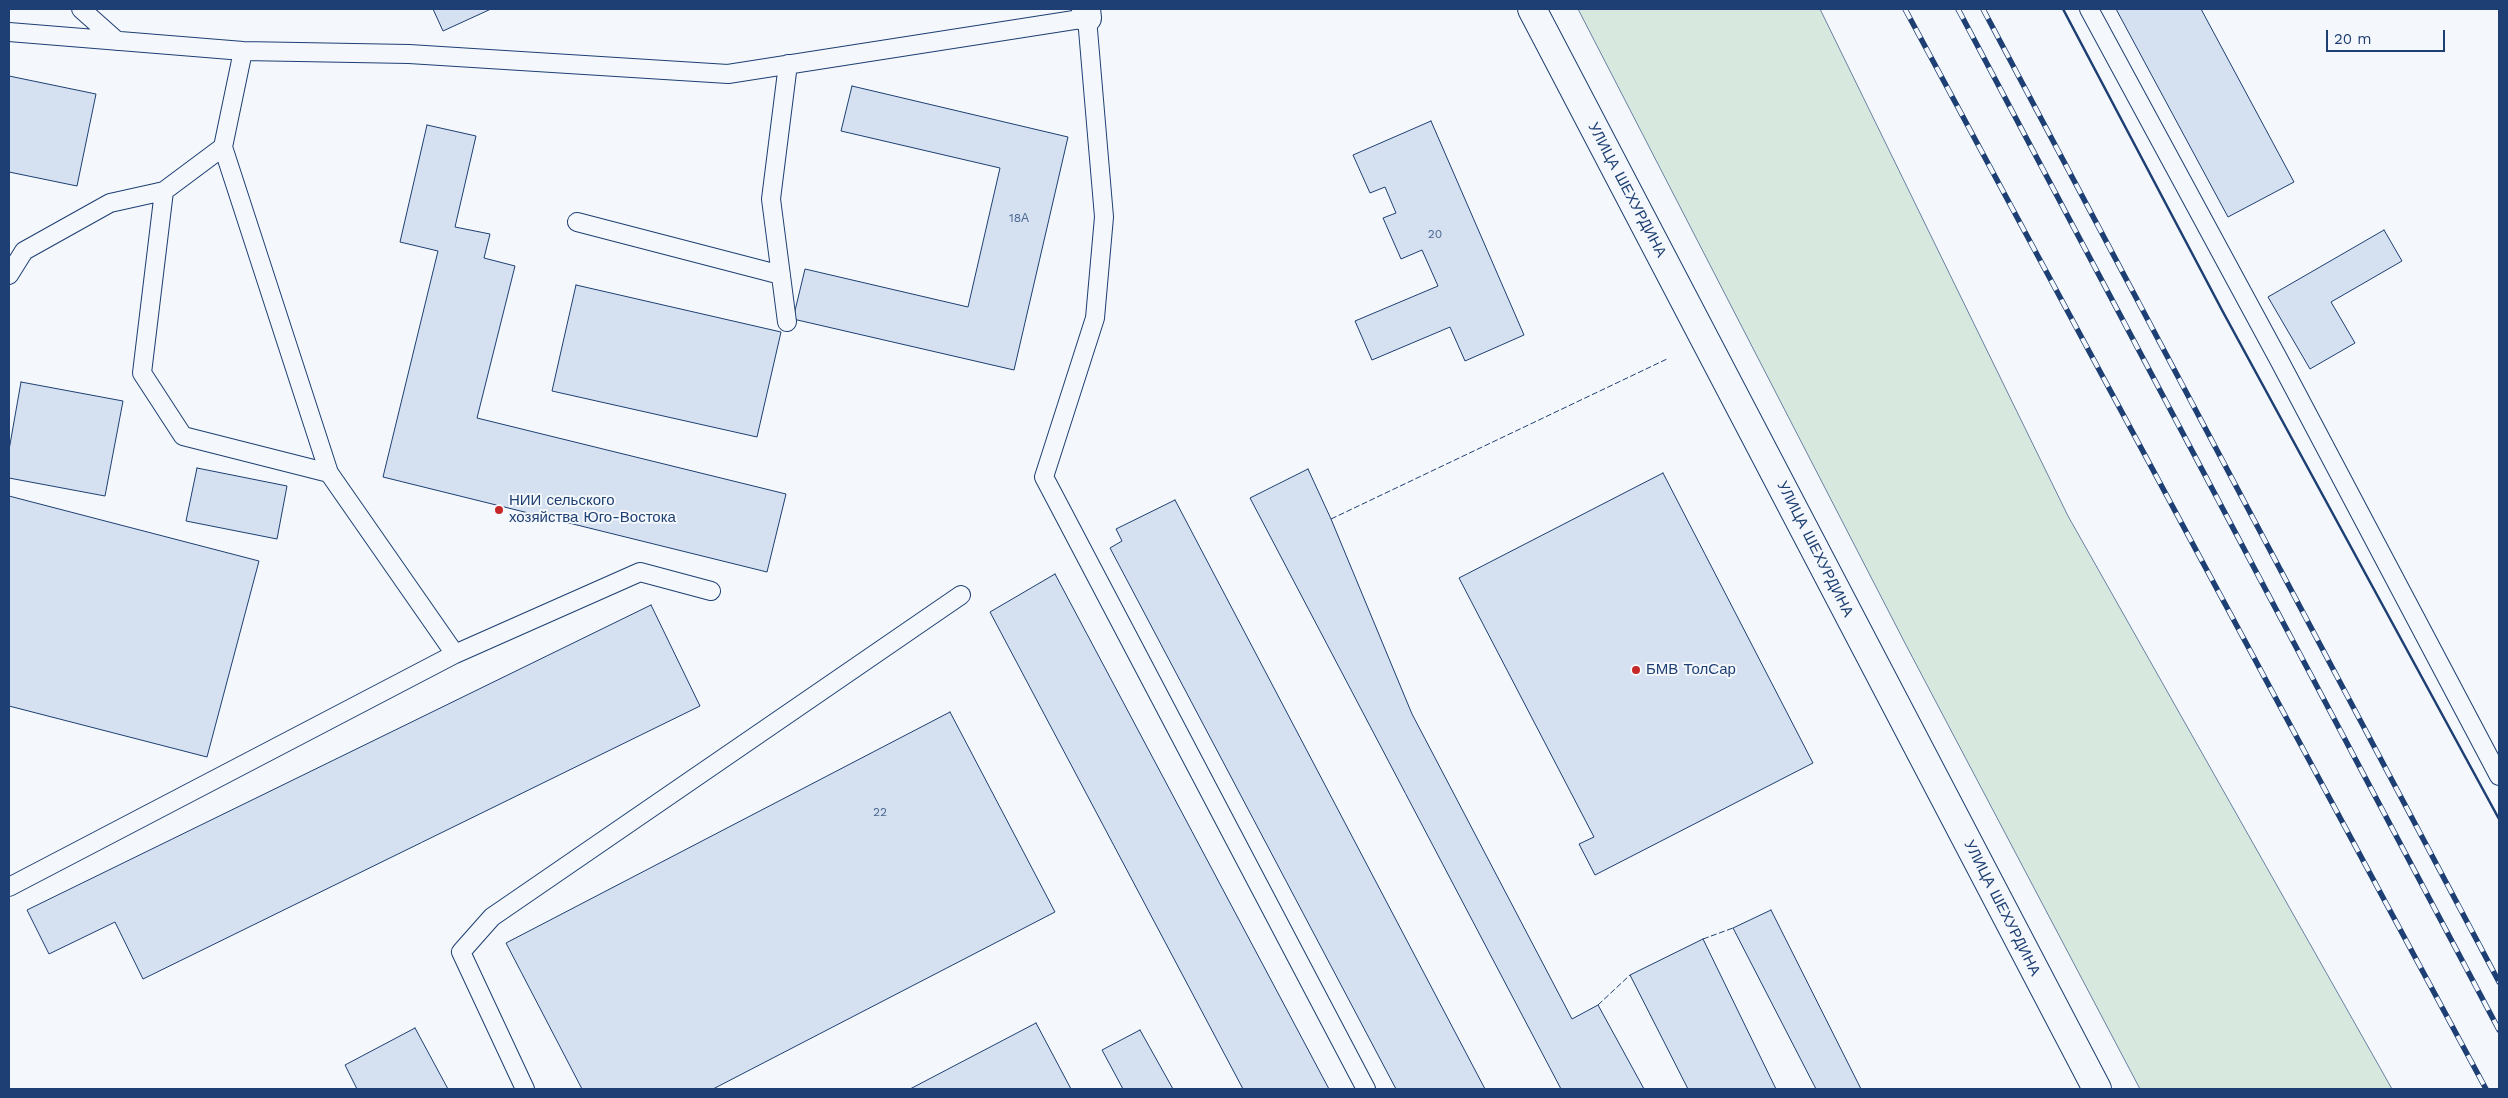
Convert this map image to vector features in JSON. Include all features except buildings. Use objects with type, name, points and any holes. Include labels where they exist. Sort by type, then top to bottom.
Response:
[{"type":"main road","name":"УЛИЦА ШЕХУРДИНА","points":[[1532,9],[2097,1089]]},
{"type":"lane","points":[[81,9],[117,41]]},
{"type":"lane","points":[[2089,9],[2279,360],[2499,776]]},
{"type":"lane","points":[[9,32],[243,51],[409,54],[728,74],[1086,13],[1104,217],[1094,318],[1044,477],[1366,1089]]},
{"type":"lane","points":[[243,51],[223,148],[328,473],[455,654]]},
{"type":"lane","points":[[787,322],[771,199],[788,64]]},
{"type":"lane","points":[[9,275],[24,251],[110,203],[164,191],[223,148]]},
{"type":"lane","points":[[164,191],[142,373],[183,436],[328,473]]},
{"type":"lane","points":[[577,222],[781,275]]},
{"type":"lane","points":[[9,887],[455,654],[640,572],[711,591]]},
{"type":"lane","points":[[525,1089],[461,952],[492,917],[961,595]]},
{"type":"shaded area","points":[[1578,9],[1820,9],[2068,516],[2392,1089],[2140,1089],[1907,647]]},
{"type":"railway","points":[[1905,9],[2486,1089]]},
{"type":"railway","points":[[1958,9],[2499,1030]]},
{"type":"railway","points":[[1983,9],[2499,982]]},
{"type":"fence","points":[[1331,519],[1667,359]]},
{"type":"fence","points":[[1703,939],[1733,928]]},
{"type":"fence","points":[[1598,1005],[1630,975]]},
{"type":"wall","points":[[2063,9],[2223,312],[2499,819]]},
{"type":"place","name":"НИИ сельского хозяйства Юго-Востока","points":[[499,510]]},
{"type":"place","name":"БМВ ТолСар","points":[[1636,670]]}]
